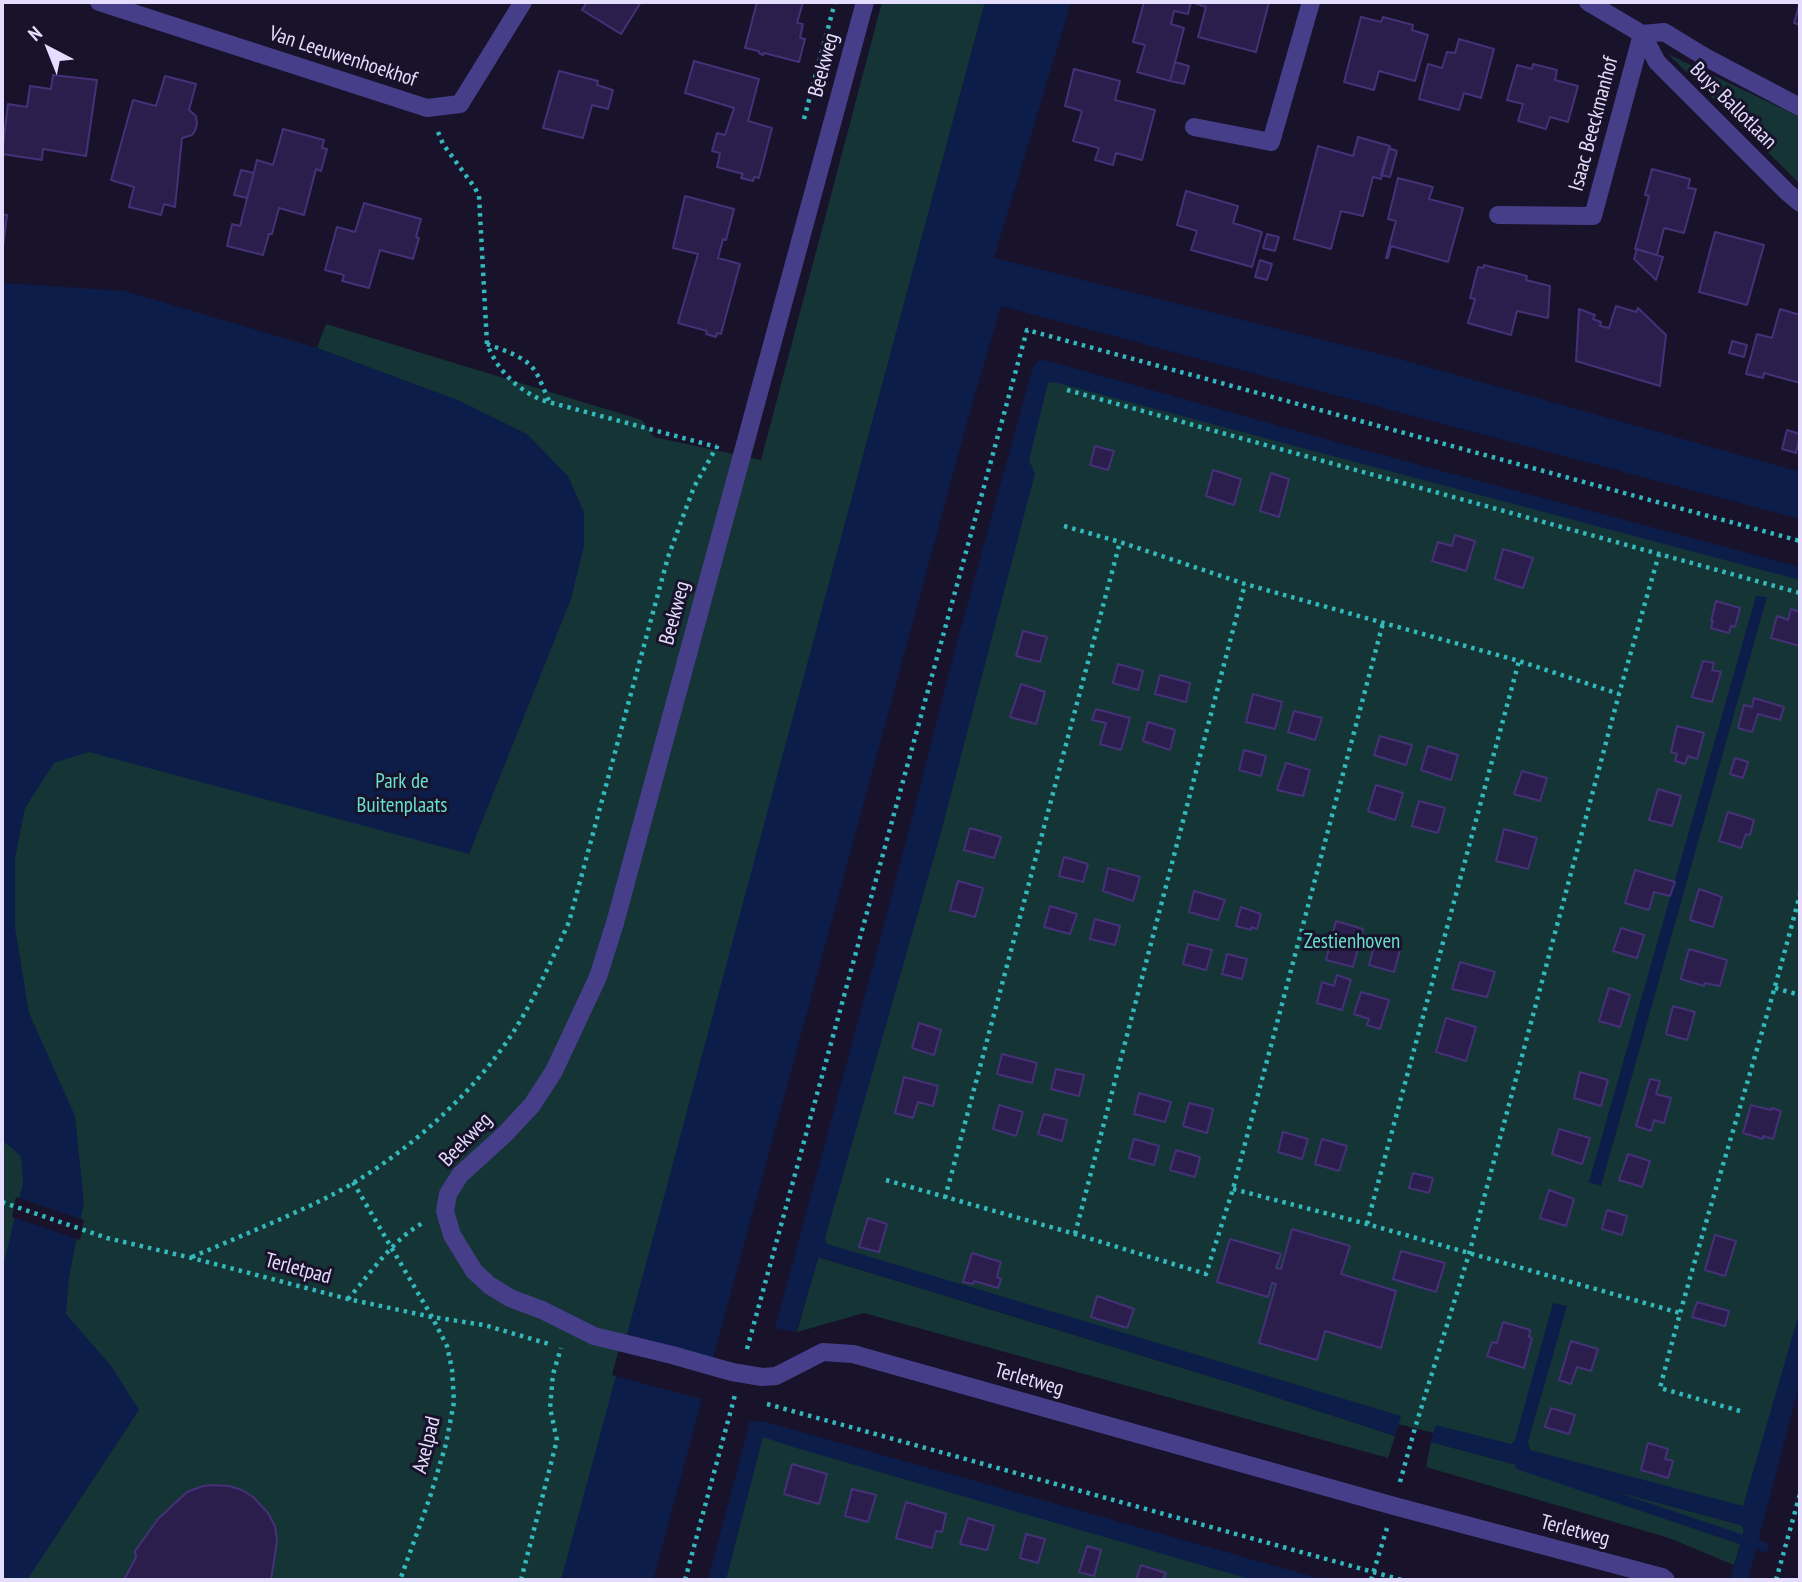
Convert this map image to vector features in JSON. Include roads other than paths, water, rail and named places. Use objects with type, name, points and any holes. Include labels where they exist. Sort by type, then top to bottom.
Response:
[{"type":"street","name":"Van Leeuwenhoekhof","points":[[99,2],[427,108],[460,104],[523,2]]},
{"type":"street","name":"Beekweg","points":[[446,1203],[460,1175],[505,1134],[531,1105],[554,1071],[598,977],[615,923],[865,2]]},
{"type":"street","points":[[1194,127],[1271,142],[1311,2]]},
{"type":"street","name":"Buys Ballotlaan","points":[[1588,2],[1642,34],[1657,62],[1800,203]]},
{"type":"street","name":"Buys Ballotlaan","points":[[1642,34],[1664,32],[1800,107]]},
{"type":"street","name":"Isaac Beeckmanhof","points":[[1498,215],[1592,216],[1642,34]]},
{"type":"street","name":"Terletweg","points":[[446,1203],[453,1235],[474,1271],[489,1285],[510,1298],[542,1310],[594,1336],[736,1373],[762,1377],[776,1376],[823,1352],[853,1354],[1666,1580]]},
{"type":"water","points":[[985,2],[1071,2],[994,258],[1399,359],[1800,472],[1800,519],[1001,306],[969,415],[653,1580],[561,1580]]},
{"type":"water","points":[[2,283],[125,291],[317,348],[458,400],[527,434],[568,476],[584,512],[584,546],[571,599],[469,854],[89,752],[54,763],[25,808],[15,858],[15,927],[29,1013],[75,1116],[84,1203],[69,1277],[66,1314],[112,1367],[139,1410],[27,1580],[2,1580],[2,1271],[23,1183],[21,1156],[2,1140]]},
{"type":"water","points":[[1045,360],[1375,453],[1800,567],[1800,580],[1054,382],[1048,383],[1029,460],[1035,474],[940,836],[825,1238],[827,1244],[1401,1416],[1395,1436],[1245,1387],[819,1257],[796,1332],[775,1328],[1032,370],[1037,361]]},
{"type":"water","points":[[1756,596],[1767,597],[1601,1186],[1589,1182]]},
{"type":"water","points":[[1553,1303],[1567,1306],[1528,1442],[1530,1450],[1743,1506],[1800,1310],[1800,1382],[1748,1580],[1730,1580],[1744,1531],[1741,1525],[1431,1442],[1436,1425],[1511,1444],[1515,1440]]},
{"type":"water","points":[[750,1421],[766,1422],[1325,1580],[1253,1580],[763,1437],[726,1580],[708,1580]]},
{"type":"waterway","points":[[1520,1465],[1764,1547]]},
{"type":"park label","name":"Park de Buitenplaats","points":[[402,794]]},
{"type":"park label","name":"Zestienhoven","points":[[1352,942]]}]
